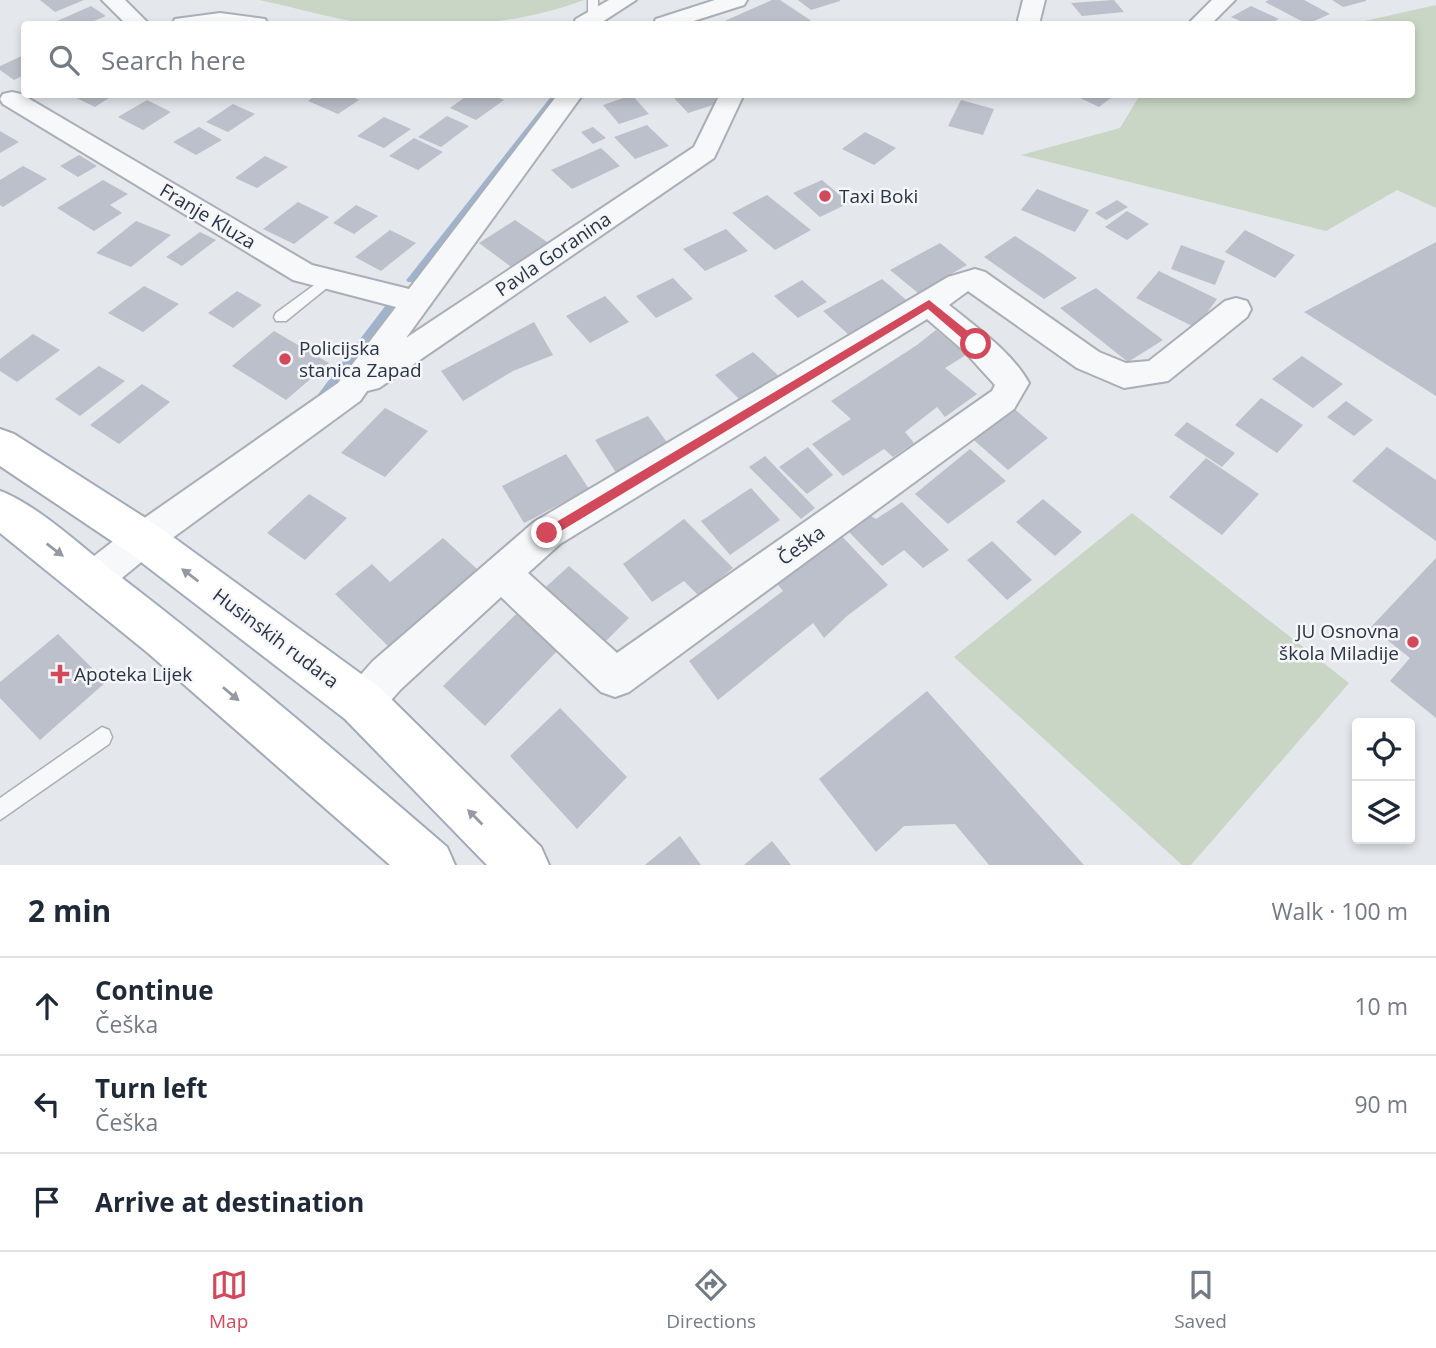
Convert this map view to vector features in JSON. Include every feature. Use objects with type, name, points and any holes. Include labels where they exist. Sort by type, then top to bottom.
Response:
[{"type":"main road","name":"Husinskih rudara","points":[[0,445],[143,539],[362,703],[523,865]]},
{"type":"main road","points":[[0,509],[93,579],[310,760],[429,865]]},
{"type":"street","points":[[113,0],[135,21]]},
{"type":"street","points":[[590,18],[625,0]]},
{"type":"street","points":[[673,21],[736,0]]},
{"type":"street","points":[[1029,21],[1034,0]]},
{"type":"street","points":[[1202,21],[1224,0]]},
{"type":"street","points":[[194,21],[241,21]]},
{"type":"street","name":"Pavla Goranina","points":[[349,392],[568,98]]},
{"type":"street","name":"Pavla Goranina","points":[[93,579],[143,539],[349,392],[705,152],[730,98]]},
{"type":"street","name":"Franje Kluza","points":[[12,99],[303,273],[417,302]]},
{"type":"street","points":[[362,703],[387,675],[547,533],[958,284],[975,279],[1088,360],[1124,376],[1157,372],[1236,310]]},
{"type":"street","name":"Češka","points":[[502,574],[615,678],[1003,400],[1013,383],[976,344],[929,304]]},
{"type":"lane","points":[[281,317],[328,279]]},
{"type":"lane","points":[[0,810],[102,737]]},
{"type":"green space","points":[[259,0],[584,0],[534,15],[499,21],[354,21]]},
{"type":"green space","points":[[1436,5],[1436,208],[1397,190],[1326,231],[1021,155],[1120,128],[1138,98],[1415,98],[1415,21],[1364,21]]},
{"type":"green space","points":[[1132,513],[1349,683],[1191,865],[1182,865],[954,657]]},
{"type":"building","points":[[40,0],[84,0],[55,12]]},
{"type":"building","points":[[772,0],[780,0],[812,21],[725,21]]},
{"type":"building","points":[[798,0],[840,0],[840,1],[811,10]]},
{"type":"building","points":[[1114,0],[1124,12],[1082,16],[1071,3]]},
{"type":"building","points":[[1304,0],[1330,14],[1314,21],[1301,21],[1265,2]]},
{"type":"building","points":[[1332,0],[1366,0],[1366,1],[1343,7]]},
{"type":"building","points":[[91,6],[106,16],[94,21],[57,21]]},
{"type":"building","points":[[1251,6],[1279,19],[1240,21],[1231,17]]},
{"type":"building","points":[[21,56],[21,76],[14,80],[0,70],[0,66]]},
{"type":"building","points":[[76,98],[109,98],[95,107]]},
{"type":"building","points":[[312,98],[359,100],[338,114],[308,101]]},
{"type":"building","points":[[464,98],[504,100],[476,120],[450,108]]},
{"type":"building","points":[[623,98],[635,98],[649,114],[619,124],[603,105]]},
{"type":"building","points":[[674,98],[715,98],[719,103],[688,113]]},
{"type":"building","points":[[1080,98],[1111,98],[1099,107]]},
{"type":"building","points":[[147,100],[171,112],[143,130],[118,117]]},
{"type":"building","points":[[961,100],[994,109],[983,135],[948,126]]},
{"type":"building","points":[[233,104],[255,114],[228,132],[206,122]]},
{"type":"building","points":[[447,116],[469,126],[441,147],[418,137]]},
{"type":"building","points":[[384,117],[411,129],[384,148],[357,136]]},
{"type":"building","points":[[647,125],[669,146],[635,159],[614,137]]},
{"type":"building","points":[[199,127],[222,140],[196,155],[173,142]]},
{"type":"building","points":[[593,127],[606,138],[593,144],[581,132]]},
{"type":"building","points":[[0,131],[19,142],[0,153]]},
{"type":"building","points":[[865,132],[896,148],[874,165],[842,149]]},
{"type":"building","points":[[414,138],[443,152],[418,170],[389,156]]},
{"type":"building","points":[[601,148],[620,166],[572,189],[551,170]]},
{"type":"building","points":[[79,155],[97,166],[78,177],[60,166]]},
{"type":"building","points":[[265,156],[288,167],[257,188],[235,178]]},
{"type":"building","points":[[23,166],[47,179],[3,207],[0,205],[0,180]]},
{"type":"building","points":[[103,180],[128,194],[110,205],[122,213],[94,231],[57,208]]},
{"type":"building","points":[[822,180],[849,203],[820,217],[793,193]]},
{"type":"building","points":[[1037,189],[1089,210],[1075,232],[1021,210]]},
{"type":"building","points":[[767,195],[811,230],[775,250],[732,213]]},
{"type":"building","points":[[1117,200],[1128,207],[1106,220],[1095,213]]},
{"type":"building","points":[[298,202],[329,217],[294,244],[263,229]]},
{"type":"building","points":[[356,205],[378,216],[354,234],[333,223]]},
{"type":"building","points":[[1127,211],[1149,224],[1127,240],[1105,227]]},
{"type":"building","points":[[515,220],[550,244],[514,269],[479,243]]},
{"type":"building","points":[[136,221],[171,235],[131,267],[96,253]]},
{"type":"building","points":[[726,229],[748,251],[705,271],[683,249]]},
{"type":"building","points":[[390,230],[416,243],[381,271],[355,257]]},
{"type":"building","points":[[1245,230],[1295,255],[1275,278],[1225,252]]},
{"type":"building","points":[[200,232],[216,240],[182,266],[166,257]]},
{"type":"building","points":[[1015,236],[1077,278],[1044,299],[984,257]]},
{"type":"building","points":[[1436,242],[1436,396],[1304,312]]},
{"type":"building","points":[[940,243],[967,265],[918,293],[890,270]]},
{"type":"building","points":[[1181,245],[1225,261],[1215,285],[1171,269]]},
{"type":"building","points":[[1159,271],[1217,299],[1196,328],[1136,298]]},
{"type":"building","points":[[673,278],[693,299],[656,318],[636,296]]},
{"type":"building","points":[[882,279],[911,304],[851,337],[823,311]]},
{"type":"building","points":[[802,280],[827,302],[798,318],[774,296]]},
{"type":"building","points":[[144,286],[179,304],[143,332],[108,313]]},
{"type":"building","points":[[1096,288],[1163,340],[1128,362],[1060,308]]},
{"type":"building","points":[[237,291],[262,305],[233,328],[208,313]]},
{"type":"building","points":[[605,296],[629,322],[590,343],[566,316]]},
{"type":"building","points":[[534,322],[553,355],[513,371],[463,401],[441,371]]},
{"type":"building","points":[[936,330],[966,355],[945,368],[977,394],[945,417],[937,407],[905,432],[914,443],[893,457],[884,449],[843,476],[812,444],[851,419],[831,401]]},
{"type":"building","points":[[274,331],[329,363],[286,400],[232,366]]},
{"type":"building","points":[[33,334],[60,350],[17,382],[0,371],[0,359]]},
{"type":"building","points":[[753,352],[782,379],[744,404],[715,375]]},
{"type":"building","points":[[1302,356],[1343,384],[1313,408],[1272,379]]},
{"type":"building","points":[[99,366],[125,381],[80,416],[55,399]]},
{"type":"building","points":[[142,384],[170,402],[119,444],[90,425]]},
{"type":"building","points":[[1261,398],[1303,425],[1277,453],[1235,425]]},
{"type":"building","points":[[1346,401],[1373,420],[1354,436],[1327,417]]},
{"type":"building","points":[[1010,405],[1048,438],[1008,470],[968,435]]},
{"type":"building","points":[[385,408],[428,431],[385,477],[341,453]]},
{"type":"building","points":[[648,416],[671,448],[617,474],[595,440]]},
{"type":"building","points":[[1187,422],[1235,453],[1222,467],[1174,435]]},
{"type":"building","points":[[808,447],[833,475],[807,494],[779,467]]},
{"type":"building","points":[[1387,447],[1436,480],[1436,541],[1352,481]]},
{"type":"building","points":[[970,449],[1006,481],[948,524],[915,494]]},
{"type":"building","points":[[566,454],[589,489],[524,523],[502,486]]},
{"type":"building","points":[[765,456],[815,508],[801,519],[749,467]]},
{"type":"building","points":[[1206,458],[1259,494],[1222,535],[1169,497]]},
{"type":"building","points":[[751,488],[780,520],[730,555],[701,521]]},
{"type":"building","points":[[309,494],[347,518],[305,560],[267,533]]},
{"type":"building","points":[[1043,499],[1082,532],[1055,556],[1016,522]]},
{"type":"building","points":[[902,502],[949,550],[923,568],[904,550],[882,566],[849,532],[871,516],[876,519]]},
{"type":"building","points":[[684,519],[733,568],[699,596],[684,581],[652,602],[623,564]]},
{"type":"building","points":[[836,530],[888,585],[847,616],[824,638],[813,623],[718,700],[689,661],[783,591],[772,577]]},
{"type":"building","points":[[443,538],[477,569],[389,647],[335,594],[372,564],[390,582]]},
{"type":"building","points":[[992,541],[1032,580],[1007,600],[967,560]]},
{"type":"building","name":"JU Osnovna škola Miladije","points":[[1436,558],[1436,718],[1390,681],[1410,658],[1371,627]]},
{"type":"building","points":[[569,566],[629,618],[598,649],[538,594]]},
{"type":"building","points":[[516,614],[558,650],[485,726],[443,686]]},
{"type":"building","points":[[58,634],[106,682],[40,740],[0,698],[0,682]]},
{"type":"building","points":[[927,691],[1084,865],[989,865],[955,824],[904,826],[876,852],[819,779]]},
{"type":"building","points":[[560,708],[627,777],[577,829],[510,756]]},
{"type":"building","points":[[680,836],[701,865],[645,865]]},
{"type":"building","points":[[772,841],[791,865],[744,865]]},
{"type":"waterway","points":[[411,280],[554,98]]},
{"type":"waterway","points":[[320,400],[392,303]]},
{"type":"place","name":"Taxi Boki","points":[[825,196]]},
{"type":"place","name":"Policijska stanica Zapad","points":[[285,359]]},
{"type":"place","name":"JU Osnovna škola Miladije","points":[[1413,642]]},
{"type":"place","name":"Apoteka Lijek","points":[[60,674]]},
{"type":"route","points":[[547,533],[929,304],[976,344]]}]
